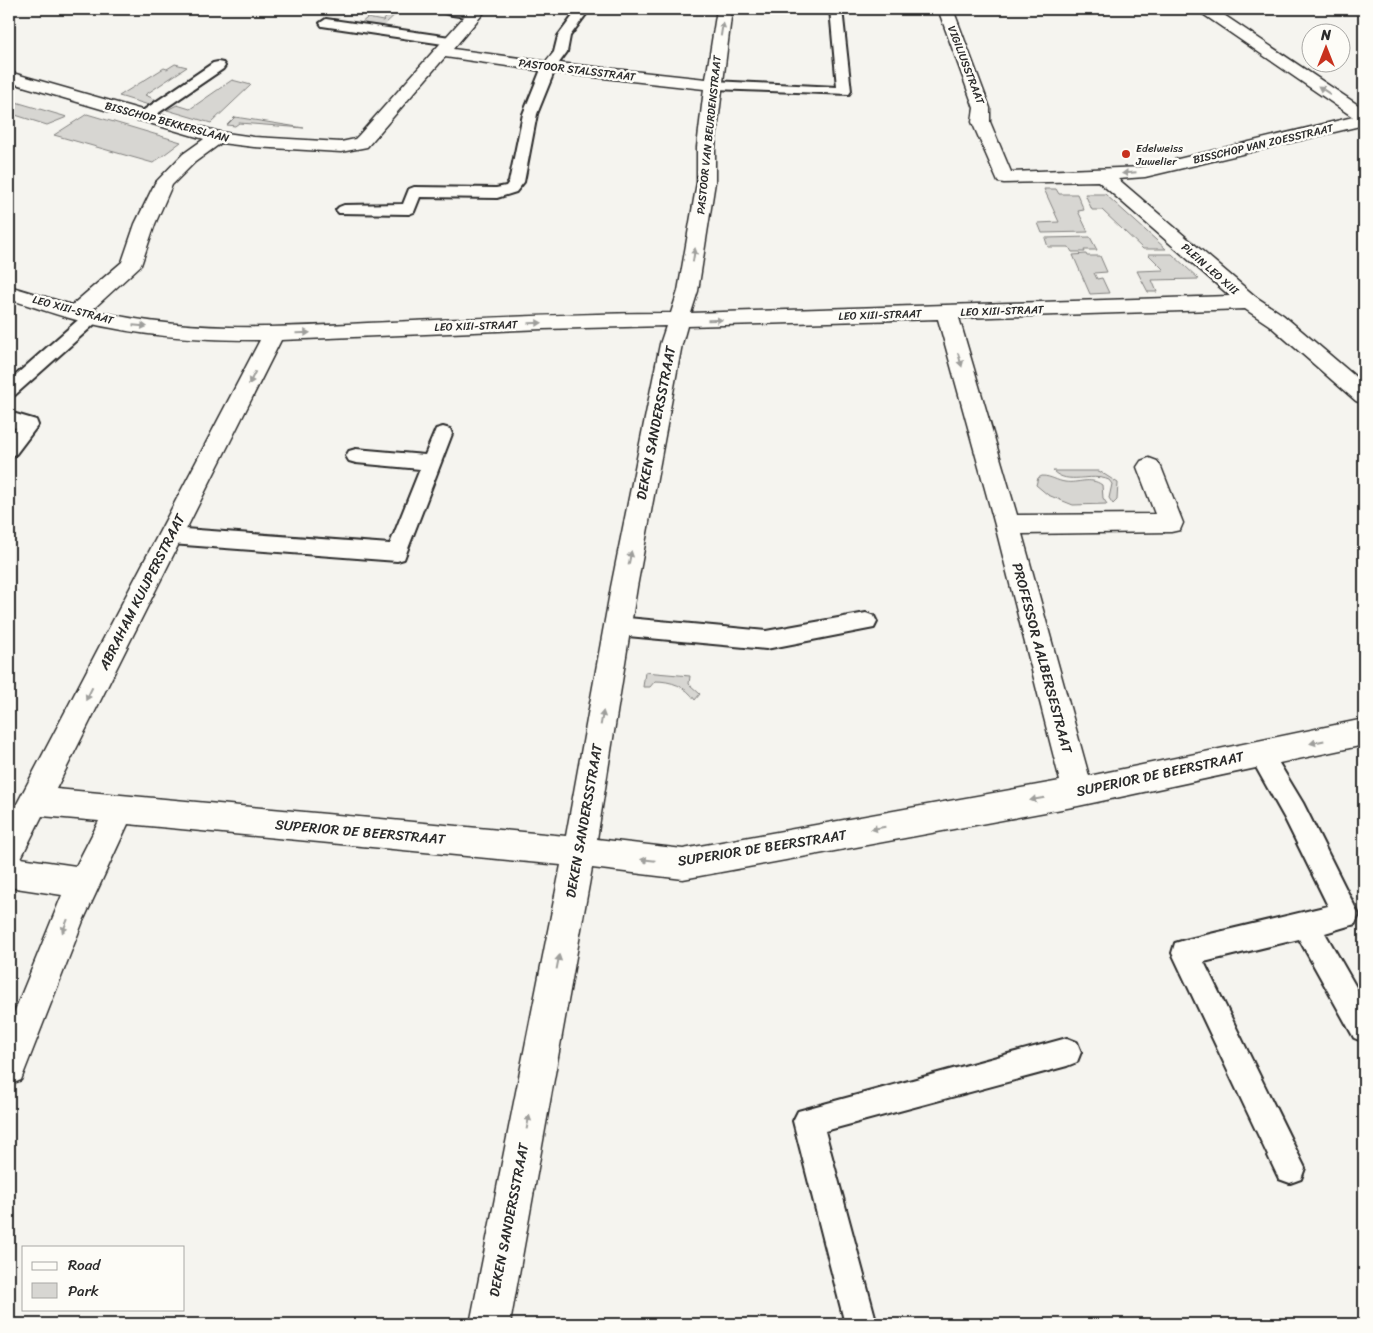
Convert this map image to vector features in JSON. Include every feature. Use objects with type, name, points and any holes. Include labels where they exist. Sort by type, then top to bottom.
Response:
[{"type":"street","name":"PASTOOR VAN BEURDENSTRAAT","points":[[678,319],[688,291],[706,182],[706,147],[713,85],[725,9]]},
{"type":"street","name":"VIGILIUSSTRAAT","points":[[945,9],[982,108],[980,122],[1004,178],[1102,176]]},
{"type":"street","points":[[1205,9],[1364,119]]},
{"type":"street","name":"BISSCHOP BEKKERSLAAN","points":[[9,77],[218,137],[254,142],[341,147],[361,143],[477,11]]},
{"type":"street","name":"PASTOOR STALSSTRAAT","points":[[446,47],[549,67],[713,85]]},
{"type":"street","name":"BISSCHOP VAN ZOESSTRAAT","points":[[1102,176],[1145,172],[1364,119]]},
{"type":"street","points":[[84,315],[131,265],[145,224],[164,183],[189,158],[218,137]]},
{"type":"street","name":"PLEIN LEO XIII","points":[[1102,176],[1248,302]]},
{"type":"street","name":"LEO XIII-STRAAT","points":[[9,292],[84,315],[137,325],[274,334],[642,319],[712,320],[1058,310]]},
{"type":"street","points":[[1248,302],[1276,320],[1364,396]]},
{"type":"street","name":"PLEIN LEO XIII","points":[[1058,310],[1248,302]]},
{"type":"street","name":"PROFESSOR AALBERSESTRAAT","points":[[947,313],[1078,792]]},
{"type":"street","name":"DEKEN SANDERSSTRAAT","points":[[490,1324],[579,852],[617,626],[671,344],[678,319]]},
{"type":"street","name":"ABRAHAM KUIJPERSTRAAT","points":[[9,850],[274,334]]},
{"type":"street","points":[[1006,525],[1171,523],[1149,467]]},
{"type":"street","name":"SUPERIOR DE BEERSTRAAT","points":[[34,801],[579,852],[683,864],[1078,792],[1364,732]]},
{"type":"street","points":[[9,1068],[70,914],[120,810]]},
{"type":"street","points":[[9,872],[86,882]]},
{"type":"lane","points":[[442,9],[477,11]]},
{"type":"lane","points":[[344,210],[409,209],[414,192],[497,193],[511,189],[516,182],[530,114],[549,67],[560,52],[564,36],[584,9]]},
{"type":"lane","points":[[713,85],[844,91],[836,9]]},
{"type":"lane","points":[[326,23],[446,47]]},
{"type":"lane","points":[[143,117],[218,66]]},
{"type":"lane","points":[[9,391],[84,315]]},
{"type":"lane","points":[[9,418],[29,425],[9,448]]},
{"type":"lane","points":[[171,536],[397,553],[443,434]]},
{"type":"lane","points":[[356,456],[431,463]]},
{"type":"lane","points":[[617,626],[766,640],[866,622]]},
{"type":"lane","points":[[1260,753],[1294,811],[1346,915],[1186,953],[1290,1168]]},
{"type":"lane","points":[[1305,924],[1364,1028]]},
{"type":"lane","points":[[861,1324],[808,1121],[1067,1052]]},
{"type":"green space","points":[[377,9],[401,9],[383,26],[360,24],[367,18],[383,21],[391,12]]},
{"type":"green space","points":[[175,64],[187,67],[145,95],[157,100],[149,105],[119,96],[164,68],[167,69]]},
{"type":"green space","points":[[232,80],[251,85],[211,123],[167,110],[177,105],[190,109]]},
{"type":"green space","points":[[9,100],[67,117],[47,125],[9,113]]},
{"type":"green space","points":[[87,114],[181,142],[153,163],[54,135]]},
{"type":"green space","points":[[235,117],[304,128],[239,123],[235,126],[227,125]]},
{"type":"green space","points":[[1044,189],[1056,189],[1059,194],[1077,194],[1084,210],[1078,211],[1088,232],[1042,233],[1038,223],[1059,222]]},
{"type":"green space","points":[[1085,194],[1105,194],[1166,249],[1143,249],[1102,210],[1092,210]]},
{"type":"green space","points":[[1090,237],[1097,250],[1084,250],[1085,252],[1072,252],[1069,247],[1048,247],[1045,238]]},
{"type":"green space","points":[[1086,254],[1087,256],[1100,256],[1107,272],[1094,273],[1097,279],[1102,278],[1109,293],[1090,294],[1073,255]]},
{"type":"green space","points":[[1148,254],[1172,254],[1199,279],[1152,280],[1157,292],[1148,292],[1137,271],[1164,270]]},
{"type":"green space","points":[[1053,471],[1099,471],[1118,483],[1117,500],[1113,504],[1109,498],[1112,484],[1109,480],[1094,477],[1065,478]]},
{"type":"green space","points":[[1042,476],[1065,482],[1097,482],[1102,485],[1103,498],[1107,504],[1073,505],[1048,495],[1036,485],[1038,478]]},
{"type":"green space","points":[[645,672],[690,676],[689,684],[700,694],[695,700],[683,688],[661,681],[655,681],[650,687],[643,687]]},
{"type":"place","name":"Edelweiss Juwelier","points":[[1126,154]]}]
